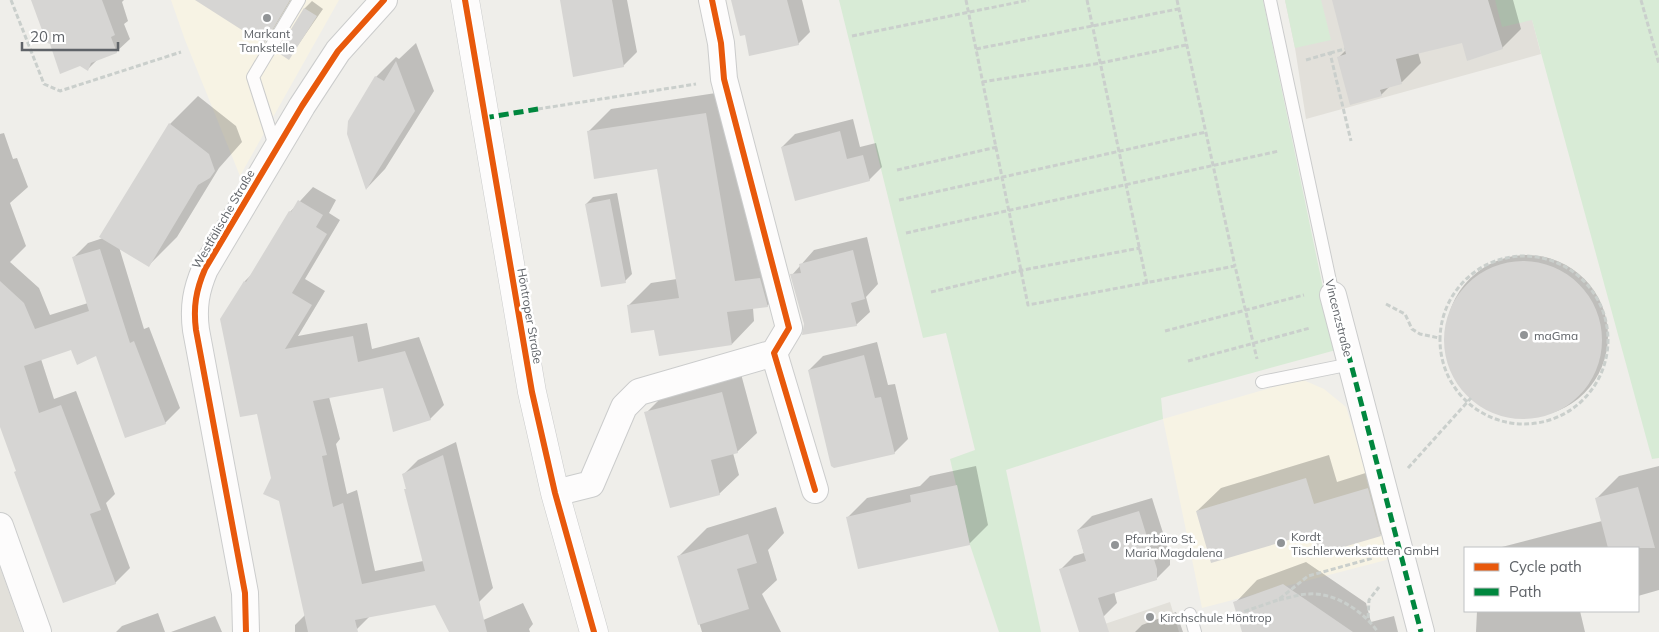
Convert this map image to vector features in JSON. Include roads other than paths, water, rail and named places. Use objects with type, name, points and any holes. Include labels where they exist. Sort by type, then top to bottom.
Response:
[{"type":"street","name":"Höntroper Straße","points":[[465,0],[532,392],[555,493],[594,632]]},
{"type":"street","points":[[555,493],[591,484],[624,407],[639,392],[774,353],[789,328],[724,79],[721,44],[712,0]]},
{"type":"street","name":"Westfälische Straße","points":[[246,632],[245,593],[194,310],[195,296],[205,269],[276,149],[338,50],[381,1]]},
{"type":"street","name":"Vincenzstraße","points":[[1321,295],[1351,364],[1421,632]]},
{"type":"street","points":[[774,353],[815,490]]},
{"type":"street","points":[[0,526],[38,632]]},
{"type":"lane","points":[[276,149],[253,77],[299,0]]},
{"type":"lane","name":"Vincenzstraße","points":[[1270,0],[1286,66],[1321,295]]},
{"type":"lane","points":[[1262,382],[1351,364]]},
{"type":"lane","points":[[1190,614],[1194,630]]},
{"type":"place","name":"Markant Tankstelle","points":[[267,18]]},
{"type":"place","name":"maGma","points":[[1524,335]]},
{"type":"place","name":"Kordt Tischlerwerkstätten GmbH","points":[[1281,543]]},
{"type":"place","name":"Pfarrbüro St. Maria Magdalena","points":[[1115,545]]},
{"type":"place","name":"Kirchschule Höntrop","points":[[1150,617]]}]
